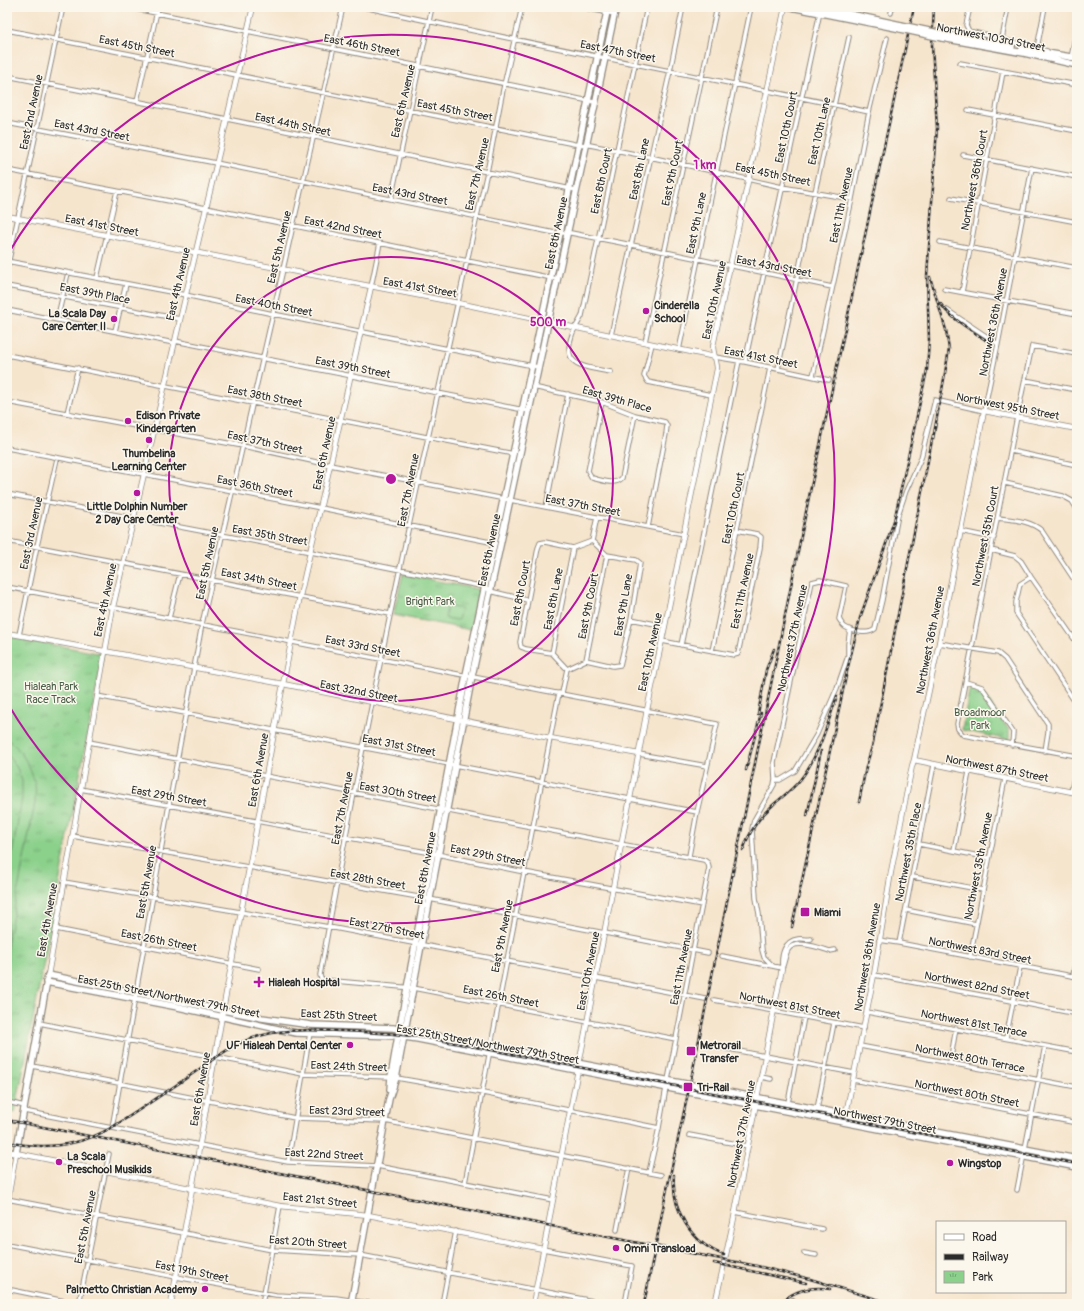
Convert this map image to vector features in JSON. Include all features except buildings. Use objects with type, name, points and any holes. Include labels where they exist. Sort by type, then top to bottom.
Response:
[{"type":"main road","name":"East 8th Avenue","points":[[601,57],[616,7]]},
{"type":"main road","name":"Northwest 103rd Street","points":[[791,7],[820,9],[1077,65]]},
{"type":"main road","name":"East 8th Avenue","points":[[469,675],[500,544],[507,499],[525,411],[592,102],[601,57],[608,9]]},
{"type":"main road","name":"Northwest 103rd Street","points":[[943,36],[1074,57]]},
{"type":"main road","name":"East 8th Avenue","points":[[351,1302],[485,587],[494,543],[507,499]]},
{"type":"main road","name":"East 25th Street/Northwest 79th Street","points":[[47,978],[222,1013],[285,1031],[401,1037],[689,1092]]},
{"type":"main road","name":"East 4th Avenue","points":[[16,1153],[47,978]]},
{"type":"main road","name":"East 25th Street","points":[[222,1013],[311,1025],[402,1029],[690,1084]]},
{"type":"main road","points":[[632,1081],[633,1073]]},
{"type":"main road","name":"Northwest 79th Street","points":[[690,1084],[1077,1159]]},
{"type":"main road","name":"Northwest 79th Street","points":[[689,1092],[755,1106],[1077,1167]]},
{"type":"main road","name":"East 21st Street","points":[[7,1152],[16,1153]]},
{"type":"street","name":"East 2nd Avenue","points":[[7,269],[63,7]]},
{"type":"street","name":"East 46th Street","points":[[126,7],[247,30],[592,102]]},
{"type":"street","points":[[137,101],[158,7]]},
{"type":"street","name":"East 4th Avenue","points":[[47,978],[113,607],[253,7]]},
{"type":"street","name":"East 5th Avenue","points":[[112,1128],[202,624],[343,7]]},
{"type":"street","name":"East 47th Street","points":[[364,7],[515,40],[636,63],[768,92],[869,112]]},
{"type":"street","name":"East 6th Avenue","points":[[391,199],[432,7]]},
{"type":"street","name":"East 7th Avenue","points":[[321,979],[320,975],[337,882],[380,658],[522,7]]},
{"type":"street","points":[[581,7],[608,9],[614,14]]},
{"type":"street","name":"East 8th Court","points":[[610,372],[580,366],[570,357],[569,352],[572,335],[582,316],[647,7]]},
{"type":"street","name":"East 8th Lane","points":[[611,335],[683,7]]},
{"type":"street","name":"East 9th Court","points":[[645,342],[717,7]]},
{"type":"street","name":"East 9th Lane","points":[[679,350],[751,7]]},
{"type":"street","name":"East 10th Avenue","points":[[533,1304],[638,754],[717,369],[713,346],[785,7]]},
{"type":"street","points":[[891,13],[892,7]]},
{"type":"street","name":"Northwest 103rd Street","points":[[970,7],[966,25],[969,31],[1037,48],[1054,54]]},
{"type":"street","points":[[1002,39],[1008,7]]},
{"type":"street","points":[[1037,48],[1045,7]]},
{"type":"street","name":"East 10th Court","points":[[745,362],[820,9]]},
{"type":"street","points":[[1070,63],[1074,57],[1077,28]]},
{"type":"street","name":"East 45th Street","points":[[7,30],[237,75],[409,111],[683,163],[782,186],[852,198]]},
{"type":"street","name":"East 10th Lane","points":[[778,369],[849,37]]},
{"type":"street","name":"East 11th Avenue","points":[[813,376],[852,198],[869,112],[887,38]]},
{"type":"street","points":[[960,63],[1077,85]]},
{"type":"street","name":"Northwest 36th Court","points":[[962,292],[1003,72]]},
{"type":"street","name":"East 44th Street","points":[[7,76],[227,119],[573,190]]},
{"type":"street","points":[[968,110],[1077,131]]},
{"type":"street","name":"East 43rd Street","points":[[7,123],[216,163],[476,216],[632,244],[832,287]]},
{"type":"street","points":[[963,155],[1077,177]]},
{"type":"street","name":"Northwest 36th Avenue","points":[[846,1114],[874,975],[890,872],[939,643],[1032,168]]},
{"type":"street","name":"East 42nd Street","points":[[7,170],[206,208],[554,279]]},
{"type":"street","points":[[97,278],[117,191]]},
{"type":"street","points":[[951,198],[1077,222]]},
{"type":"street","name":"East 41st Street","points":[[7,216],[458,303],[829,380]]},
{"type":"street","points":[[940,242],[1077,268]]},
{"type":"street","name":"East 6th Avenue","points":[[171,1304],[222,1013],[300,596],[380,243]]},
{"type":"street","name":"East 40th Street","points":[[8,262],[185,295],[360,332],[535,366]]},
{"type":"street","points":[[57,320],[68,272]]},
{"type":"street","points":[[115,332],[126,284]]},
{"type":"street","name":"East 39th Place","points":[[7,286],[180,320]]},
{"type":"street","points":[[944,289],[1077,314]]},
{"type":"street","name":"East 39th Street","points":[[7,310],[115,332],[262,358],[525,411]]},
{"type":"street","points":[[947,310],[998,344]]},
{"type":"street","points":[[652,344],[644,376],[648,382],[711,395]]},
{"type":"street","name":"Northwest 35th Court","points":[[1012,744],[963,735],[958,729],[957,724],[1032,346],[1077,354]]},
{"type":"street","name":"East 38th Street","points":[[7,355],[253,402],[516,455]]},
{"type":"street","points":[[681,645],[739,361]]},
{"type":"street","points":[[67,413],[78,368]]},
{"type":"street","name":"East 10th Court","points":[[712,651],[770,368]]},
{"type":"street","points":[[1025,380],[1077,390]]},
{"type":"street","name":"East 39th Place","points":[[530,387],[602,402],[635,415],[665,422],[667,426],[666,434],[648,527]]},
{"type":"street","points":[[546,507],[568,394]]},
{"type":"street","name":"Northwest 95th Street","points":[[850,629],[868,633],[873,631],[876,626],[898,515],[906,491],[921,458],[934,400],[1077,429]]},
{"type":"street","name":"East 37th Street","points":[[7,402],[242,446],[330,465],[684,534]]},
{"type":"street","points":[[602,402],[588,471],[588,474],[592,478],[615,483],[619,482],[622,478],[635,415]]},
{"type":"street","name":"East 36th Street","points":[[7,448],[500,544]]},
{"type":"street","points":[[1011,451],[1077,465]]},
{"type":"street","name":"East 3rd Avenue","points":[[19,635],[57,458]]},
{"type":"street","points":[[1005,483],[1063,496],[1072,501],[1077,508]]},
{"type":"street","name":"East 35th Street","points":[[7,494],[400,569],[485,587],[490,591],[527,600]]},
{"type":"street","points":[[592,541],[597,517]]},
{"type":"street","points":[[998,518],[1035,525],[1042,531],[1077,584]]},
{"type":"street","name":"East 11th Avenue","points":[[712,651],[734,655],[738,654],[742,636],[761,537],[757,534],[737,530]]},
{"type":"street","points":[[960,531],[994,538]]},
{"type":"street","name":"East 34th Street","points":[[7,541],[390,614]]},
{"type":"street","points":[[573,548],[592,541]]},
{"type":"street","points":[[592,541],[607,555]]},
{"type":"street","name":"East 8th Court","points":[[552,653],[521,647],[520,642],[527,600],[540,543],[545,542],[573,548]]},
{"type":"street","name":"East 8th Lane","points":[[552,653],[573,548]]},
{"type":"street","points":[[991,550],[1015,556],[1021,561],[1077,643]]},
{"type":"street","name":"East 9th Court","points":[[586,660],[607,555]]},
{"type":"street","name":"East 9th Lane","points":[[586,660],[614,666],[620,665],[624,650],[640,563],[636,560],[607,555]]},
{"type":"street","points":[[169,618],[180,574]]},
{"type":"street","points":[[1031,577],[1020,584],[1016,602],[1016,612],[1077,705]]},
{"type":"street","name":"Northwest 37th Avenue","points":[[774,966],[766,958],[762,950],[756,898],[752,834],[754,820],[775,780],[774,761],[812,582],[818,580],[846,586],[839,619],[844,626],[850,629]]},
{"type":"street","name":"East 33rd Street","points":[[7,587],[469,675],[716,724],[706,766]]},
{"type":"street","points":[[630,619],[665,626]]},
{"type":"street","points":[[775,780],[779,780],[791,774],[796,769],[817,734],[846,663],[850,629]]},
{"type":"street","name":"East 32nd Street","points":[[7,633],[283,684],[550,738],[706,766]]},
{"type":"street","points":[[1073,637],[1077,634]]},
{"type":"street","points":[[662,641],[712,651]]},
{"type":"street","points":[[939,643],[998,653],[1005,659],[1048,724],[1045,751]]},
{"type":"street","points":[[552,653],[567,669],[586,660]]},
{"type":"street","name":"East 9th Avenue","points":[[465,1183],[541,781],[567,669]]},
{"type":"street","points":[[966,682],[982,687],[1013,732],[1012,744],[1077,756]]},
{"type":"street","name":"East 31st Street","points":[[97,696],[697,812]]},
{"type":"street","name":"East 30th Street","points":[[89,742],[704,860]]},
{"type":"street","name":"Northwest 87th Street","points":[[914,760],[1077,793]]},
{"type":"street","points":[[1071,792],[1077,764]]},
{"type":"street","name":"Northwest 35th Place","points":[[900,943],[934,765]]},
{"type":"street","points":[[689,856],[706,766]]},
{"type":"street","points":[[954,850],[969,772]]},
{"type":"street","name":"Northwest 35th Avenue","points":[[970,957],[1005,779]]},
{"type":"street","name":"East 29th Street","points":[[80,789],[702,905]]},
{"type":"street","name":"East 28th Street","points":[[72,836],[427,898],[708,953]]},
{"type":"street","points":[[919,844],[989,858]]},
{"type":"street","name":"East 11th Avenue","points":[[668,1080],[709,868],[708,863],[704,860]]},
{"type":"street","points":[[913,877],[983,890]]},
{"type":"street","name":"East 27th Street","points":[[64,882],[418,943],[705,999]]},
{"type":"street","points":[[906,910],[976,924]]},
{"type":"street","name":"East 26th Street","points":[[56,929],[259,969]]},
{"type":"street","name":"Northwest 37th Avenue","points":[[782,968],[781,961],[783,951],[788,943],[797,939],[811,939]]},
{"type":"street","name":"Northwest 83rd Street","points":[[879,940],[1075,977]]},
{"type":"street","name":"Northwest 37th Avenue","points":[[715,1303],[735,1212],[782,968],[788,949],[794,944],[800,944],[835,950]]},
{"type":"street","points":[[1075,977],[1077,954]]},
{"type":"street","points":[[722,956],[782,968]]},
{"type":"street","points":[[1006,1038],[1012,1001],[1020,967]]},
{"type":"street","name":"Northwest 82nd Street","points":[[874,975],[1077,1014]]},
{"type":"street","name":"East 26th Street","points":[[321,979],[410,988],[676,1039]]},
{"type":"street","name":"Northwest 81st Street","points":[[714,1000],[864,1028]]},
{"type":"street","name":"Northwest 81st Terrace","points":[[867,1012],[1077,1052]]},
{"type":"street","points":[[788,1104],[804,1017]]},
{"type":"street","name":"East 24th Street","points":[[39,1023],[303,1074],[393,1077],[483,1093],[659,1128]]},
{"type":"street","points":[[817,1109],[834,1023]]},
{"type":"street","points":[[950,1063],[956,1028]]},
{"type":"street","points":[[288,1162],[310,1033]]},
{"type":"street","points":[[708,1045],[854,1073]]},
{"type":"street","name":"Northwest 80th Terrace","points":[[860,1046],[1077,1087]]},
{"type":"street","points":[[1017,1190],[1045,1046]]},
{"type":"street","name":"East 23rd Street","points":[[32,1066],[296,1118],[385,1121],[662,1175]]},
{"type":"street","points":[[761,1077],[771,1079]]},
{"type":"street","name":"Northwest 80th Street","points":[[853,1080],[1077,1123]]},
{"type":"street","points":[[649,1172],[666,1088]]},
{"type":"street","name":"East 22nd Street","points":[[7,1102],[25,1108],[112,1128],[288,1162],[377,1166],[553,1200]]},
{"type":"street","points":[[689,1135],[748,1146]]},
{"type":"street","name":"East 4th Avenue","points":[[7,1201],[16,1153]]},
{"type":"street","name":"East 21st Street","points":[[16,1153],[280,1206],[368,1215],[632,1266],[625,1304]]},
{"type":"street","name":"East 5th Avenue","points":[[79,1304],[109,1154]]},
{"type":"street","points":[[617,1230],[629,1168]]},
{"type":"street","name":"East 20th Street","points":[[7,1201],[96,1216],[272,1250],[360,1255],[608,1304]]},
{"type":"street","points":[[262,1304],[280,1206]]},
{"type":"street","points":[[735,1212],[822,1229]]},
{"type":"street","points":[[442,1304],[456,1231]]},
{"type":"street","name":"East 19th Street","points":[[7,1244],[276,1295],[375,1304]]},
{"type":"street","points":[[804,1253],[816,1255]]},
{"type":"street","points":[[7,1289],[79,1304]]},
{"type":"street","points":[[788,1304],[793,1300]]},
{"type":"street","points":[[715,1303],[723,1304]]},
{"type":"green space","name":"Bright Park","points":[[403,574],[477,589],[479,592],[471,630],[393,615]]},
{"type":"green space","points":[[447,606],[461,609],[458,620],[445,618]]},
{"type":"green space","name":"Hialeah Park Race Track","points":[[7,636],[103,654],[15,1113],[7,1111]]},
{"type":"green space","name":"Broadmoor Park","points":[[970,686],[980,689],[1009,730],[1009,740],[962,730]]},
{"type":"green space","points":[[7,739],[17,748],[28,765],[35,784],[35,803],[7,945],[7,883],[22,798],[22,781],[17,768],[7,754]]},
{"type":"railway","points":[[644,1304],[810,492],[914,7]]},
{"type":"railway","points":[[792,927],[848,667],[860,618],[894,521],[927,370],[929,340],[927,276],[937,128],[932,45],[934,7]]},
{"type":"railway","points":[[930,277],[946,330],[949,349],[933,439]]},
{"type":"railway","points":[[940,303],[957,321],[992,344]]},
{"type":"railway","points":[[859,802],[866,767],[873,743],[933,435]]},
{"type":"railway","points":[[758,714],[766,670],[774,649]]},
{"type":"railway","points":[[743,850],[751,831],[759,820],[794,787],[807,771],[822,740],[837,696]]},
{"type":"railway","points":[[746,770],[761,713]]},
{"type":"railway","points":[[807,816],[821,751]]},
{"type":"railway","points":[[7,1142],[33,1146],[50,1146],[67,1144],[95,1136],[121,1122],[217,1057],[243,1042],[261,1035],[283,1031],[317,1030],[364,1032],[434,1039],[1077,1164]]},
{"type":"railway","points":[[7,1120],[757,1266],[810,1279],[893,1304]]},
{"type":"railway","points":[[674,1175],[676,1201],[686,1224],[693,1234],[702,1242],[712,1250],[724,1255]]},
{"type":"railway","points":[[714,1263],[806,1283]]},
{"type":"railway","points":[[779,1304],[790,1296],[803,1290],[816,1288],[830,1289]]},
{"type":"railway","points":[[852,1304],[864,1302],[878,1304]]},
{"type":"place","name":"Cinderella School","points":[[646,311]]},
{"type":"place","name":"La Scala Day Care Center II","points":[[114,319]]},
{"type":"place","name":"Edison Private Kindergarten","points":[[128,421]]},
{"type":"place","name":"Thumbelina Learning Center","points":[[149,440]]},
{"type":"place","name":"Little Dolphin Number 2 Day Care Center","points":[[137,493]]},
{"type":"place","name":"Miami","points":[[805,912]]},
{"type":"place","name":"Hialeah Hospital","points":[[259,982]]},
{"type":"place","name":"UF Hialeah Dental Center","points":[[350,1045]]},
{"type":"place","name":"Metrorail Transfer","points":[[691,1051]]},
{"type":"place","name":"Tri-Rail","points":[[688,1087]]},
{"type":"place","name":"La Scala Preschool Musikids","points":[[59,1162]]},
{"type":"place","name":"Wingstop","points":[[950,1163]]},
{"type":"place","name":"Omni Transload","points":[[616,1248]]},
{"type":"place","name":"Palmetto Christian Academy","points":[[205,1289]]}]
